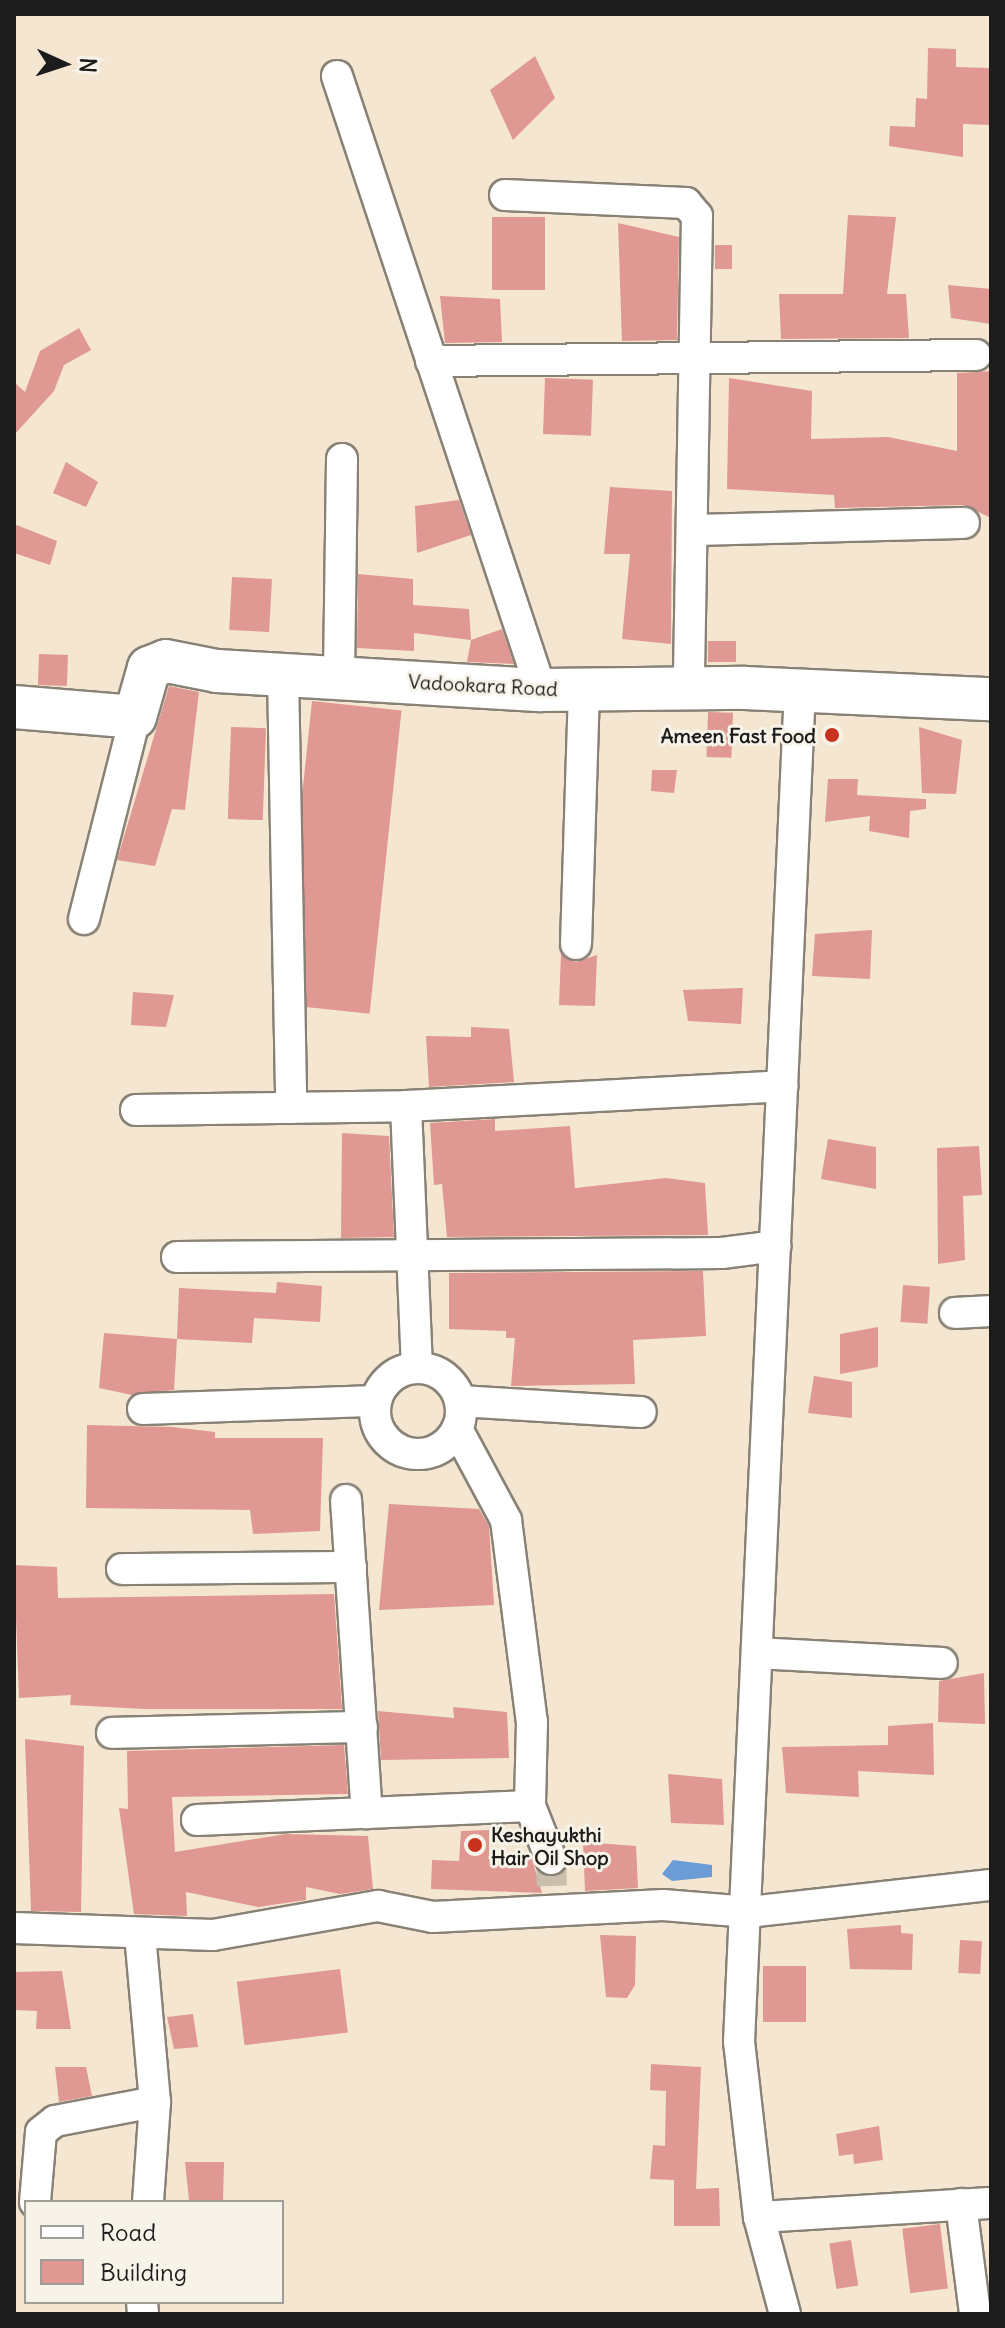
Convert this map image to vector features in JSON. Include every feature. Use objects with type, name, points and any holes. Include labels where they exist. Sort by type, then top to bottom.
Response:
[{"type":"main road","name":"Vadookara Road","points":[[135,717],[149,668],[166,661],[283,675],[339,675],[541,690],[689,687],[991,699]]},
{"type":"main road","points":[[14,707],[135,717]]},
{"type":"street","points":[[337,76],[541,690]]},
{"type":"street","points":[[505,195],[693,207],[689,687]]},
{"type":"street","points":[[431,361],[976,355]]},
{"type":"street","points":[[339,675],[342,459]]},
{"type":"street","points":[[692,530],[964,523]]},
{"type":"street","points":[[283,675],[291,1108]]},
{"type":"street","points":[[576,944],[584,689]]},
{"type":"street","points":[[785,2314],[759,2217],[739,2042],[749,1912],[757,1653],[800,690]]},
{"type":"street","points":[[84,919],[135,717]]},
{"type":"street","points":[[136,1110],[406,1106],[782,1086]]},
{"type":"street","points":[[406,1106],[417,1368]]},
{"type":"street","points":[[177,1257],[414,1251],[722,1253],[776,1246]]},
{"type":"street","points":[[955,1313],[991,1311]]},
{"type":"street","points":[[458,1415],[438,1450],[411,1454],[378,1429],[376,1401],[391,1377],[417,1368],[444,1376],[458,1415],[506,1520],[532,1722],[530,1806],[550,1884]]},
{"type":"street","points":[[143,1409],[376,1401]]},
{"type":"street","points":[[458,1415],[641,1412]]},
{"type":"street","points":[[346,1500],[367,1813]]},
{"type":"street","points":[[122,1569],[351,1567]]},
{"type":"street","points":[[757,1653],[942,1663]]},
{"type":"street","points":[[112,1733],[362,1727]]},
{"type":"street","points":[[197,1820],[530,1806]]},
{"type":"street","points":[[14,1928],[213,1935],[378,1906],[433,1917],[550,1884],[749,1912],[991,1885]]},
{"type":"street","points":[[140,1934],[155,2102],[148,2200]]},
{"type":"street","points":[[35,2200],[41,2132],[55,2121],[155,2102]]},
{"type":"street","points":[[759,2217],[976,2204],[975,2314]]},
{"type":"water","points":[[673,1860],[712,1865],[712,1877],[672,1881],[662,1874]]},
{"type":"building","points":[[928,48],[956,49],[956,67],[991,68],[991,125],[963,124],[963,157],[889,146],[890,126],[915,127],[916,98],[927,99]]},
{"type":"building","points":[[535,56],[555,98],[513,140],[490,90]]},
{"type":"building","points":[[848,215],[896,217],[887,294],[906,294],[909,338],[781,339],[779,294],[843,294]]},
{"type":"building","points":[[492,217],[545,217],[545,290],[492,290]]},
{"type":"building","points":[[618,223],[679,237],[677,340],[622,341]]},
{"type":"building","points":[[715,245],[732,245],[732,269],[715,269]]},
{"type":"building","points":[[948,285],[991,289],[991,324],[951,318]]},
{"type":"building","points":[[440,296],[500,299],[502,342],[445,343]]},
{"type":"building","points":[[79,328],[91,350],[64,365],[54,391],[14,435],[14,382],[25,392],[40,351]]},
{"type":"building","points":[[991,371],[991,518],[964,505],[835,508],[834,495],[727,489],[729,378],[812,391],[811,439],[888,437],[957,451],[957,373]]},
{"type":"building","points":[[545,378],[593,380],[591,436],[543,434]]},
{"type":"building","points":[[66,462],[98,482],[86,507],[53,493]]},
{"type":"building","points":[[610,487],[672,491],[671,644],[622,639],[630,554],[604,554]]},
{"type":"building","points":[[459,500],[471,535],[417,553],[415,506]]},
{"type":"building","points":[[14,524],[57,541],[50,565],[14,553]]},
{"type":"building","points":[[358,574],[413,579],[413,605],[469,609],[471,640],[414,633],[414,651],[357,648]]},
{"type":"building","points":[[232,577],[272,579],[269,632],[229,630]]},
{"type":"building","points":[[502,629],[514,664],[467,662],[471,640]]},
{"type":"building","points":[[708,641],[736,641],[736,662],[708,662]]},
{"type":"building","points":[[39,654],[68,655],[67,686],[38,685]]},
{"type":"building","points":[[169,686],[199,692],[185,810],[172,809],[155,866],[117,860]]},
{"type":"building","points":[[312,701],[402,710],[370,1014],[280,1004]]},
{"type":"building","points":[[708,712],[733,713],[731,758],[706,757]]},
{"type":"building","points":[[231,727],[266,728],[263,820],[228,819]]},
{"type":"building","points":[[919,727],[962,740],[956,794],[922,793]]},
{"type":"building","points":[[652,770],[677,770],[674,793],[651,791]]},
{"type":"building","points":[[828,779],[858,779],[857,795],[926,799],[926,809],[910,811],[909,838],[869,831],[870,816],[825,822]]},
{"type":"building","points":[[872,930],[870,979],[812,976],[815,934]]},
{"type":"building","points":[[561,954],[576,962],[597,955],[595,1006],[559,1005]]},
{"type":"building","points":[[743,988],[741,1024],[688,1021],[683,990]]},
{"type":"building","points":[[133,992],[174,995],[166,1027],[131,1025]]},
{"type":"building","points":[[471,1027],[509,1029],[514,1082],[429,1087],[426,1036],[471,1037]]},
{"type":"building","points":[[495,1119],[495,1131],[570,1126],[575,1188],[666,1178],[705,1183],[708,1235],[447,1237],[442,1184],[434,1185],[430,1123]]},
{"type":"building","points":[[342,1133],[389,1136],[394,1237],[341,1238]]},
{"type":"building","points":[[828,1139],[876,1147],[876,1189],[821,1179]]},
{"type":"building","points":[[979,1146],[982,1195],[963,1196],[965,1260],[938,1264],[937,1148]]},
{"type":"building","points":[[703,1271],[706,1336],[633,1340],[635,1384],[511,1386],[515,1338],[506,1338],[506,1331],[449,1329],[449,1273]]},
{"type":"building","points":[[277,1282],[322,1286],[320,1322],[254,1318],[252,1343],[177,1339],[179,1288],[276,1293]]},
{"type":"building","points":[[903,1285],[930,1287],[927,1324],[900,1322]]},
{"type":"building","points":[[878,1327],[878,1367],[840,1374],[840,1334]]},
{"type":"building","points":[[104,1333],[177,1339],[174,1390],[132,1395],[99,1388]]},
{"type":"building","points":[[814,1376],[852,1382],[852,1418],[808,1413]]},
{"type":"building","points":[[87,1425],[172,1427],[215,1432],[215,1438],[323,1438],[320,1531],[253,1534],[250,1510],[86,1508]]},
{"type":"building","points":[[389,1504],[479,1509],[489,1526],[494,1605],[379,1610]]},
{"type":"building","points":[[14,1565],[57,1567],[58,1598],[334,1594],[342,1709],[145,1709],[70,1705],[71,1695],[19,1698]]},
{"type":"building","points":[[984,1673],[985,1724],[938,1722],[939,1681]]},
{"type":"building","points":[[453,1707],[507,1712],[509,1758],[381,1760],[378,1711],[454,1718]]},
{"type":"building","points":[[933,1723],[934,1775],[858,1771],[859,1797],[786,1793],[782,1747],[888,1745],[888,1726]]},
{"type":"building","points":[[25,1739],[84,1746],[81,1912],[31,1911]]},
{"type":"building","points":[[344,1745],[348,1794],[172,1797],[175,1852],[286,1834],[368,1836],[373,1889],[340,1894],[306,1887],[306,1900],[258,1907],[186,1892],[187,1916],[134,1914],[119,1808],[128,1809],[127,1751]]},
{"type":"building","points":[[668,1774],[722,1779],[724,1825],[671,1823]]},
{"type":"building","points":[[489,1830],[489,1857],[532,1859],[542,1893],[431,1889],[432,1860],[459,1861],[461,1831]]},
{"type":"building","points":[[583,1842],[636,1846],[638,1888],[585,1891]]},
{"type":"building","points":[[901,1925],[901,1933],[913,1934],[912,1970],[850,1969],[847,1929]]},
{"type":"building","points":[[600,1935],[636,1936],[635,1985],[627,1998],[606,1997]]},
{"type":"building","points":[[960,1940],[982,1941],[980,1974],[958,1973]]},
{"type":"building","points":[[763,1966],[806,1966],[806,2022],[763,2022]]},
{"type":"building","points":[[340,1969],[348,2033],[245,2045],[237,1982]]},
{"type":"building","points":[[62,1971],[71,2029],[36,2029],[37,2011],[14,2010],[14,1972]]},
{"type":"building","points":[[193,2014],[198,2047],[174,2049],[167,2017]]},
{"type":"building","points":[[651,2064],[701,2067],[696,2189],[719,2188],[720,2226],[674,2226],[674,2180],[650,2179],[653,2145],[665,2146],[666,2091],[650,2090]]},
{"type":"building","points":[[55,2067],[86,2067],[92,2096],[59,2102]]},
{"type":"building","points":[[879,2126],[883,2160],[854,2164],[853,2154],[839,2156],[836,2134]]},
{"type":"building","points":[[185,2162],[224,2162],[223,2200],[189,2200]]},
{"type":"building","points":[[940,2224],[948,2289],[910,2293],[902,2229]]},
{"type":"building","points":[[851,2240],[858,2285],[836,2289],[829,2243]]},
{"type":"tunnel","points":[[551,1859],[552,1886]]},
{"type":"place","name":"Ameen Fast Food","points":[[832,735]]},
{"type":"place","name":"Keshayukthi Hair Oil Shop","points":[[475,1845]]}]
